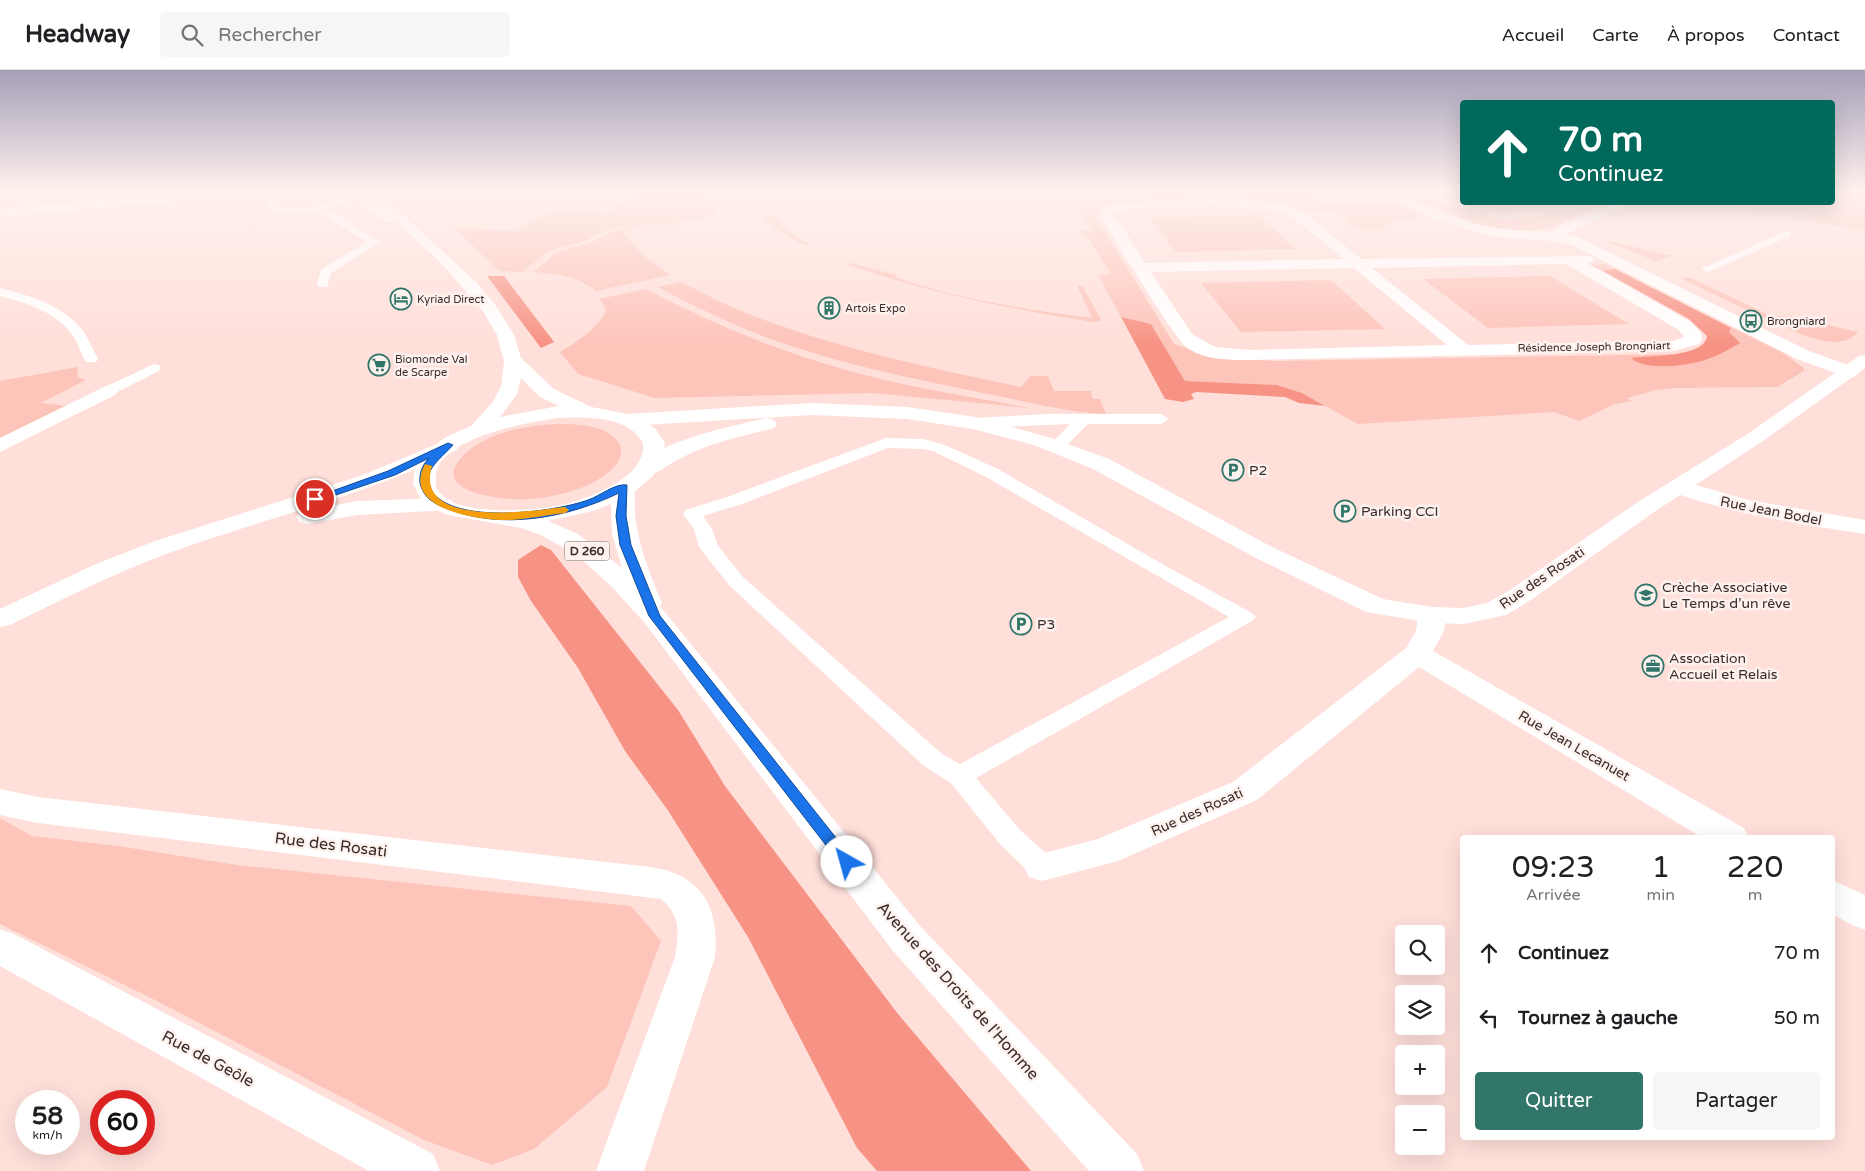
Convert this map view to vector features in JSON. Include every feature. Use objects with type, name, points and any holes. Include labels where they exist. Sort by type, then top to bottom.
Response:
[{"type":"street","points":[[429,242],[463,274],[500,327],[514,361],[514,373],[508,394],[498,411],[479,430]]},
{"type":"street","name":"Résidence Joseph Brongniart","points":[[1123,242],[1186,338],[1192,344],[1212,352],[1249,356],[1674,346],[1693,340],[1692,334],[1684,326],[1570,260]]},
{"type":"street","name":"Résidence Joseph Brongniart","points":[[1331,242],[1463,350]]},
{"type":"street","points":[[1578,242],[1804,355],[1857,366]]},
{"type":"street","points":[[1139,268],[1612,259]]},
{"type":"street","points":[[514,361],[547,393],[592,413]]},
{"type":"street","name":"Rue des Rosati","points":[[1042,867],[1106,851],[1245,791],[1417,654],[1430,630],[1432,616],[1464,616],[1496,610],[1719,462],[1857,366]]},
{"type":"street","points":[[0,446],[108,391]]},
{"type":"street","points":[[0,619],[149,551],[219,526],[371,480],[410,465],[479,430],[530,415],[558,412],[592,413],[627,420],[787,410],[863,411],[930,415],[975,423],[1057,446],[1119,473],[1255,548],[1349,594],[1376,606],[1432,616]]},
{"type":"street","points":[[0,637],[42,614],[91,592],[213,547],[296,521],[358,508],[443,505],[468,513],[501,517],[563,511],[601,499],[624,487],[645,470],[672,453],[728,433],[800,418],[863,411]]},
{"type":"street","points":[[627,420],[646,432],[654,443],[653,456],[645,470]]},
{"type":"street","points":[[443,505],[430,495],[424,479],[430,462],[448,445]]},
{"type":"street","name":"D 260","points":[[624,487],[621,516],[625,545],[654,616]]},
{"type":"street","name":"Rue Jean Bodel","points":[[1679,487],[1714,500],[1748,509],[1865,527]]},
{"type":"street","name":"D 260","points":[[501,517],[538,524],[570,538],[612,574],[654,616]]},
{"type":"street","name":"Avenue des Droits de l'Homme","points":[[654,616],[907,939],[1120,1171]]},
{"type":"street","name":"Rue Jean Lecanuet","points":[[1417,654],[1727,835]]},
{"type":"street","name":"Rue des Rosati","points":[[0,802],[38,810],[662,884],[677,891],[689,904],[695,917],[698,935],[695,957],[620,1171]]},
{"type":"street","points":[[1835,897],[1865,914]]},
{"type":"street","name":"Rue de Geôle","points":[[0,946],[416,1171]]},
{"type":"lane","points":[[323,284],[325,270],[374,242]]},
{"type":"lane","points":[[1707,269],[1767,242]]},
{"type":"lane","points":[[0,292],[28,300],[57,314],[79,335],[91,359]]},
{"type":"lane","points":[[108,391],[154,368]]},
{"type":"lane","points":[[975,423],[1029,419],[1161,419]]},
{"type":"lane","points":[[1057,446],[1083,420]]},
{"type":"lane","points":[[960,776],[1244,617],[963,457],[923,444],[886,443],[736,500],[692,514],[703,529],[709,547],[736,581],[933,760],[960,776],[1010,837],[1042,867]]},
{"type":"shaded area","points":[[469,242],[581,242],[548,251],[522,272],[500,271]]},
{"type":"shaded area","points":[[632,242],[644,256],[670,275],[596,291],[574,279],[534,272],[556,252],[587,244]]},
{"type":"shaded area","points":[[799,242],[807,242],[812,245],[807,245]]},
{"type":"shaded area","points":[[1091,242],[1112,242],[1174,344],[1201,353],[1239,359],[1277,361],[1678,354],[1696,349],[1704,344],[1707,336],[1688,318],[1604,271],[1590,267],[1590,265],[1604,264],[1783,353],[1804,368],[1804,371],[1777,387],[1674,388],[1656,390],[1627,398],[1632,401],[1615,404],[1579,421],[1554,412],[1358,424],[1302,393],[1278,385],[1185,381],[1151,324],[1121,317],[1098,275],[1111,274]]},
{"type":"shaded area","points":[[1168,242],[1289,242],[1296,249],[1176,252]]},
{"type":"shaded area","points":[[1609,242],[1673,256],[1655,261]]},
{"type":"shaded area","points":[[850,263],[897,275],[895,277],[918,285],[967,298],[1092,318],[1077,286],[1082,285],[1101,320],[1094,322],[1031,312],[938,292],[846,264]]},
{"type":"shaded area","points":[[1615,269],[1731,328],[1729,332],[1740,343],[1714,356],[1688,364],[1656,366],[1637,362],[1631,358],[1687,352],[1704,343],[1707,336],[1689,319],[1603,271]]},
{"type":"shaded area","points":[[487,276],[504,276],[554,342],[541,348]]},
{"type":"shaded area","points":[[1550,276],[1629,324],[1488,328],[1423,279]]},
{"type":"shaded area","points":[[1680,278],[1691,278],[1771,316],[1790,316],[1858,332],[1849,339],[1839,342],[1815,339],[1802,335]]},
{"type":"shaded area","points":[[1331,280],[1385,329],[1241,332],[1201,283]]},
{"type":"shaded area","points":[[681,282],[732,307],[773,323],[878,355],[1021,387],[1031,376],[1048,376],[1054,391],[1091,391],[1093,399],[1100,399],[1106,414],[1029,403],[883,372],[809,352],[736,325],[657,287]]},
{"type":"shaded area","points":[[646,289],[694,313],[743,334],[817,361],[889,381],[1030,408],[873,393],[655,398],[578,374],[560,352],[586,335],[602,318],[606,312],[604,305],[599,299]]},
{"type":"shaded area","points":[[1121,317],[1151,324],[1185,381],[1277,385],[1302,393],[1325,406],[1299,403],[1285,397],[1196,392],[1191,394],[1194,399],[1183,402],[1165,399]]},
{"type":"shaded area","points":[[78,367],[77,377],[86,380],[41,403],[68,406],[0,438],[0,381]]},
{"type":"shaded area","points":[[555,424],[583,425],[610,434],[621,447],[619,461],[606,474],[576,490],[530,499],[504,498],[473,492],[461,486],[454,477],[455,467],[466,453],[485,440],[508,431]]},
{"type":"shaded area","points":[[541,545],[551,550],[678,710],[725,786],[898,1014],[1031,1171],[877,1171],[857,1148],[748,937],[667,809],[625,751],[578,668],[531,601],[518,577],[518,560]]},
{"type":"shaded area","points":[[0,818],[32,836],[118,846],[237,865],[631,906],[661,941],[607,1087],[534,1149],[492,1165],[424,1140],[155,1000],[0,924]]},
{"type":"slow traffic","points":[[428,466],[424,475],[427,491],[438,502],[454,510],[484,516],[521,517],[565,510]]},
{"type":"place","name":"Kyriad Direct","points":[[401,299]]},
{"type":"place","name":"Artois Expo","points":[[829,308]]},
{"type":"place","name":"Brongniard","points":[[1751,321]]},
{"type":"place","name":"Biomonde Val de Scarpe","points":[[379,365]]},
{"type":"place","name":"P2","points":[[1233,470]]},
{"type":"place","name":"Parking CCI","points":[[1345,511]]},
{"type":"place","name":"Crèche Associative Le Temps d’un rêve","points":[[1646,595]]},
{"type":"place","name":"P3","points":[[1021,624]]},
{"type":"place","name":"Association Accueil et Relais","points":[[1653,666]]},
{"type":"route","points":[[315,499],[392,473],[448,445],[430,462],[424,475],[424,483],[430,495],[438,502],[454,510],[484,516],[511,517],[553,513],[592,502],[624,487],[621,516],[625,545],[654,616],[847,862]]}]
